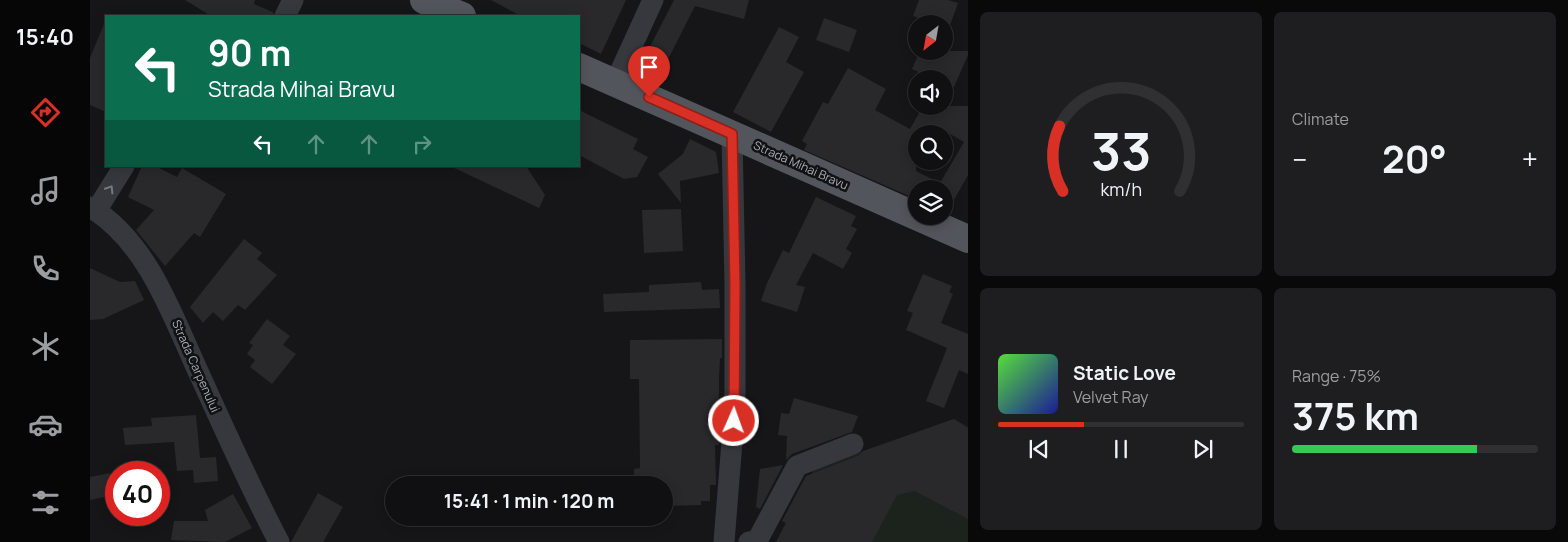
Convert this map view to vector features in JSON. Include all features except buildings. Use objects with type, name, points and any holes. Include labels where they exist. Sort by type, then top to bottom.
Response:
[{"type":"main road","points":[[424,0],[460,15]]},
{"type":"main road","name":"Strada Mihai Bravu","points":[[580,67],[968,239]]},
{"type":"street","points":[[285,15],[292,0]]},
{"type":"street","points":[[615,83],[653,0]]},
{"type":"street","points":[[724,542],[736,404],[732,134]]},
{"type":"street","points":[[93,209],[123,167]]},
{"type":"street","name":"Strada Carpenului","points":[[93,209],[120,232],[146,264],[167,300],[240,464],[279,542]]},
{"type":"street","points":[[749,542],[757,541],[798,466],[853,444]]},
{"type":"shaded area","points":[[954,419],[968,427],[968,542],[776,542],[814,469]]},
{"type":"route","points":[[649,97],[732,134],[736,404],[734,421]]}]
